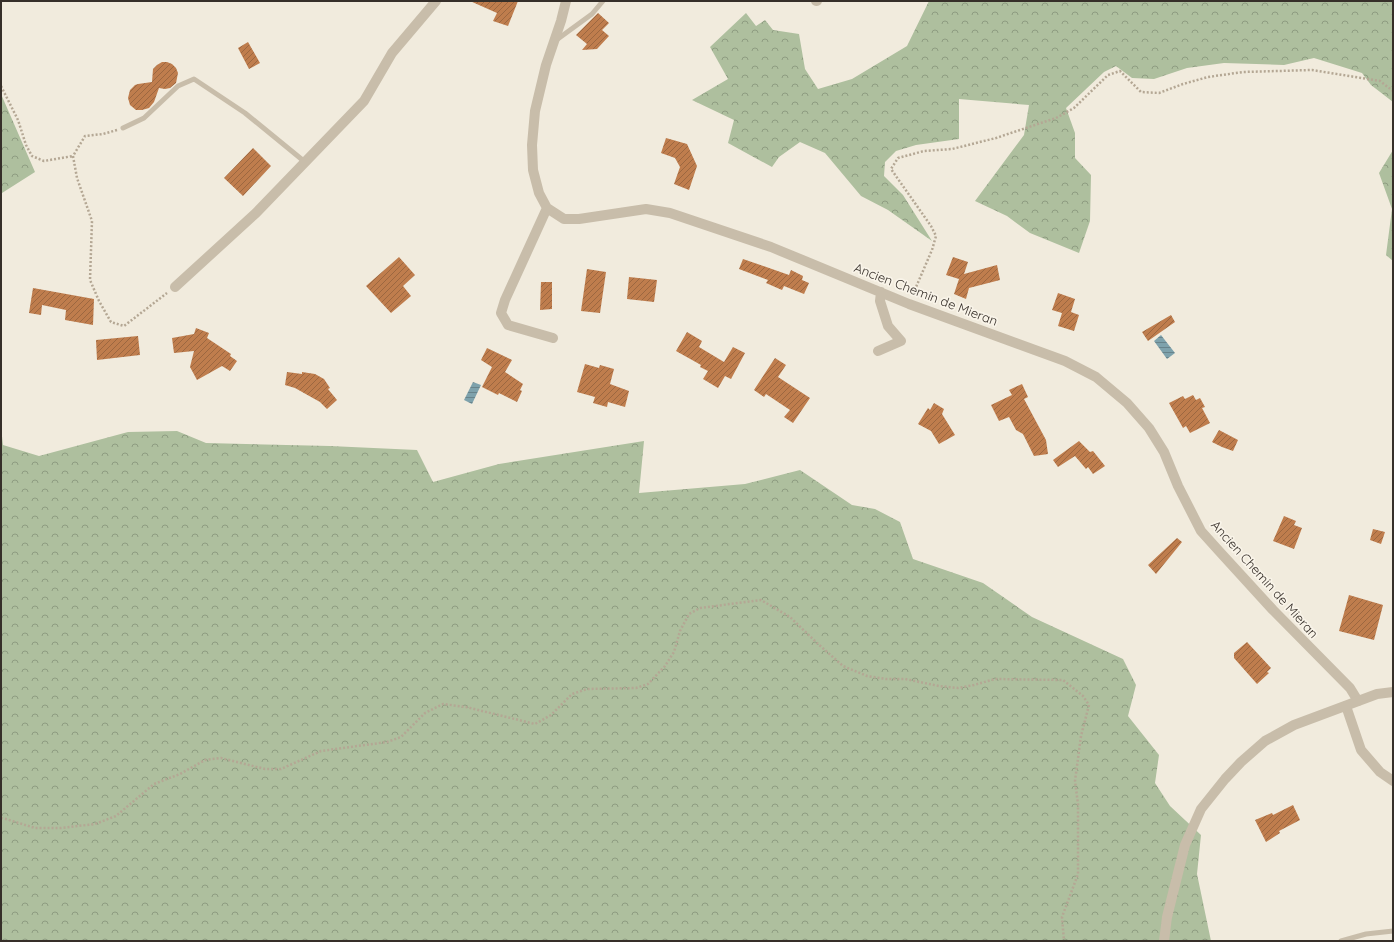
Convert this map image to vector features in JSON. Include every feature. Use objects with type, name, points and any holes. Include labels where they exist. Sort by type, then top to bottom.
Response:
[{"type":"street","points":[[175,287],[256,213],[364,101],[392,53],[436,1]]},
{"type":"street","points":[[553,338],[508,325],[501,313],[505,300],[547,208],[539,193],[533,170],[532,145],[535,111],[546,65],[566,1]]},
{"type":"street","name":"Ancien Chemin de Mieran","points":[[547,208],[564,219],[579,219],[646,209],[670,213],[771,247],[909,304],[1065,361],[1096,377],[1127,403],[1149,428],[1164,452],[1178,486],[1201,531],[1273,610],[1350,688],[1358,701]]},
{"type":"street","points":[[878,351],[901,341],[888,326],[880,300],[881,292]]},
{"type":"street","points":[[1164,941],[1167,917],[1185,845],[1201,809],[1225,779],[1241,762],[1266,741],[1294,725],[1377,694],[1393,692]]},
{"type":"street","points":[[1346,706],[1361,750],[1380,772],[1393,781]]},
{"type":"lane","points":[[554,42],[592,14],[603,1]]},
{"type":"lane","points":[[123,128],[144,118],[178,86],[194,79],[245,113],[305,162]]},
{"type":"lane","points":[[1341,941],[1366,934],[1393,931]]},
{"type":"path","points":[[909,304],[932,250],[936,236],[931,226],[891,169],[898,158],[924,151],[952,149],[996,138],[1056,118],[1074,108],[1108,75],[1120,71],[1141,92],[1159,93],[1208,77],[1243,72],[1312,70],[1380,82],[1393,91]]},
{"type":"path","points":[[1,86],[18,120],[26,145],[32,156],[44,161],[73,156]]},
{"type":"path","points":[[123,128],[103,134],[85,136],[73,156],[77,178],[92,221],[90,280],[99,301],[111,322],[124,326],[175,287]]},
{"type":"path","points":[[1,818],[34,828],[61,828],[95,824],[116,816],[154,784],[180,774],[205,760],[221,758],[265,769],[281,769],[321,751],[387,742],[401,737],[425,713],[443,704],[466,707],[535,724],[550,715],[572,694],[587,689],[636,688],[648,684],[674,652],[680,631],[689,614],[700,608],[761,600],[776,607],[790,617],[843,666],[867,676],[886,680],[905,679],[939,686],[958,688],[995,679],[1062,680],[1083,696],[1089,705],[1081,736],[1075,781],[1078,804],[1078,874],[1062,917],[1064,941]]},
{"type":"green space","points":[[929,1],[1393,1],[1393,102],[1371,85],[1362,73],[1314,58],[1284,65],[1224,63],[1187,68],[1154,79],[1132,78],[1116,66],[1104,72],[1066,108],[1075,133],[1075,158],[1091,175],[1090,221],[1079,253],[1030,233],[1007,216],[975,201],[1024,135],[1029,105],[959,99],[959,139],[916,145],[896,151],[885,162],[884,176],[903,195],[932,241],[888,210],[861,196],[825,153],[800,142],[779,157],[772,167],[728,143],[734,120],[692,100],[728,79],[710,47],[746,13],[756,26],[765,20],[773,30],[799,34],[805,69],[818,89],[852,79],[907,46]]},
{"type":"green space","points":[[1,94],[35,172],[1,195]]},
{"type":"green space","points":[[1393,150],[1393,261],[1386,255],[1392,209],[1379,173]]},
{"type":"green space","points":[[1,428],[3,445],[39,456],[128,432],[177,431],[206,443],[417,450],[433,482],[499,464],[644,441],[639,493],[745,484],[800,470],[852,505],[875,509],[900,522],[913,559],[983,583],[1032,617],[1123,659],[1136,685],[1128,716],[1159,755],[1155,783],[1170,806],[1201,835],[1197,874],[1211,941],[1,941]]},
{"type":"water","points":[[1161,335],[1175,353],[1167,359],[1154,341]]},
{"type":"water","points":[[473,382],[481,385],[472,404],[464,400]]},
{"type":"building","points":[[470,1],[518,1],[508,26],[493,21],[497,13]]},
{"type":"building","points":[[598,13],[609,23],[602,30],[609,36],[597,49],[582,50],[587,44],[576,35]]},
{"type":"building","points":[[248,42],[260,63],[249,69],[238,48]]},
{"type":"building","points":[[162,62],[172,64],[176,68],[178,73],[176,83],[170,88],[159,88],[154,102],[149,108],[136,110],[130,105],[128,98],[130,90],[135,85],[152,82],[153,69]]},
{"type":"building","points":[[666,138],[687,144],[697,166],[689,190],[674,184],[680,167],[675,158],[661,153]]},
{"type":"building","points":[[253,148],[271,166],[243,196],[224,178]]},
{"type":"building","points":[[399,257],[415,275],[403,286],[411,296],[391,313],[366,286]]},
{"type":"building","points":[[953,257],[968,262],[964,274],[997,265],[1000,280],[969,288],[966,299],[954,294],[959,279],[946,275]]},
{"type":"building","points":[[743,259],[789,275],[791,270],[803,276],[802,280],[809,283],[804,294],[784,286],[782,290],[766,283],[768,280],[739,269]]},
{"type":"building","points":[[587,269],[606,272],[600,313],[581,311]]},
{"type":"building","points":[[629,277],[657,280],[654,302],[627,299]]},
{"type":"building","points":[[541,282],[552,282],[552,309],[540,310]]},
{"type":"building","points":[[33,288],[94,299],[93,325],[65,320],[66,310],[42,305],[41,315],[29,313]]},
{"type":"building","points":[[1058,293],[1075,299],[1071,312],[1079,315],[1074,331],[1058,326],[1062,313],[1052,310]]},
{"type":"building","points":[[1171,315],[1175,322],[1148,341],[1142,332]]},
{"type":"building","points":[[196,328],[209,333],[207,338],[231,354],[230,356],[237,361],[230,371],[222,366],[197,380],[190,367],[194,351],[174,353],[172,338],[194,334]]},
{"type":"building","points":[[687,332],[702,341],[699,347],[724,362],[733,347],[745,353],[731,379],[725,376],[718,388],[703,379],[708,371],[700,367],[701,365],[676,351]]},
{"type":"building","points":[[138,336],[140,355],[97,360],[96,340]]},
{"type":"building","points":[[487,348],[512,360],[505,372],[523,384],[520,390],[522,391],[517,402],[482,387],[492,367],[481,360]]},
{"type":"building","points":[[775,358],[786,365],[778,377],[810,398],[793,423],[784,417],[790,410],[766,394],[764,397],[754,390]]},
{"type":"building","points":[[585,364],[599,368],[600,365],[614,369],[610,384],[629,391],[625,407],[608,402],[607,407],[593,403],[595,397],[577,392]]},
{"type":"building","points":[[287,372],[315,374],[324,379],[330,388],[328,389],[337,400],[327,409],[320,402],[295,388],[285,385]]},
{"type":"building","points":[[1022,384],[1028,397],[1024,399],[1046,440],[1048,454],[1034,456],[1023,434],[1016,430],[1009,417],[999,421],[991,405],[1012,395],[1009,390]]},
{"type":"building","points":[[1193,395],[1196,400],[1200,398],[1205,407],[1202,408],[1210,423],[1190,433],[1186,426],[1183,428],[1169,403],[1183,396],[1185,399]]},
{"type":"building","points":[[934,403],[944,409],[942,414],[955,435],[939,444],[931,431],[918,424],[928,408],[930,410]]},
{"type":"building","points":[[1219,430],[1238,440],[1233,451],[1212,442]]},
{"type":"building","points":[[1079,441],[1090,452],[1093,451],[1105,466],[1093,474],[1088,467],[1086,469],[1075,456],[1058,467],[1053,460]]},
{"type":"building","points":[[1284,516],[1296,521],[1294,525],[1302,528],[1294,549],[1273,541]]},
{"type":"building","points":[[1373,529],[1385,532],[1381,544],[1370,540]]},
{"type":"building","points":[[1177,538],[1182,542],[1156,574],[1148,565]]},
{"type":"building","points":[[1349,595],[1383,605],[1374,640],[1339,631]]},
{"type":"building","points":[[1247,642],[1271,668],[1267,672],[1269,673],[1257,684],[1234,658],[1234,653]]},
{"type":"building","points":[[1293,805],[1300,820],[1279,831],[1280,833],[1266,842],[1255,820],[1272,813],[1273,815]]}]
